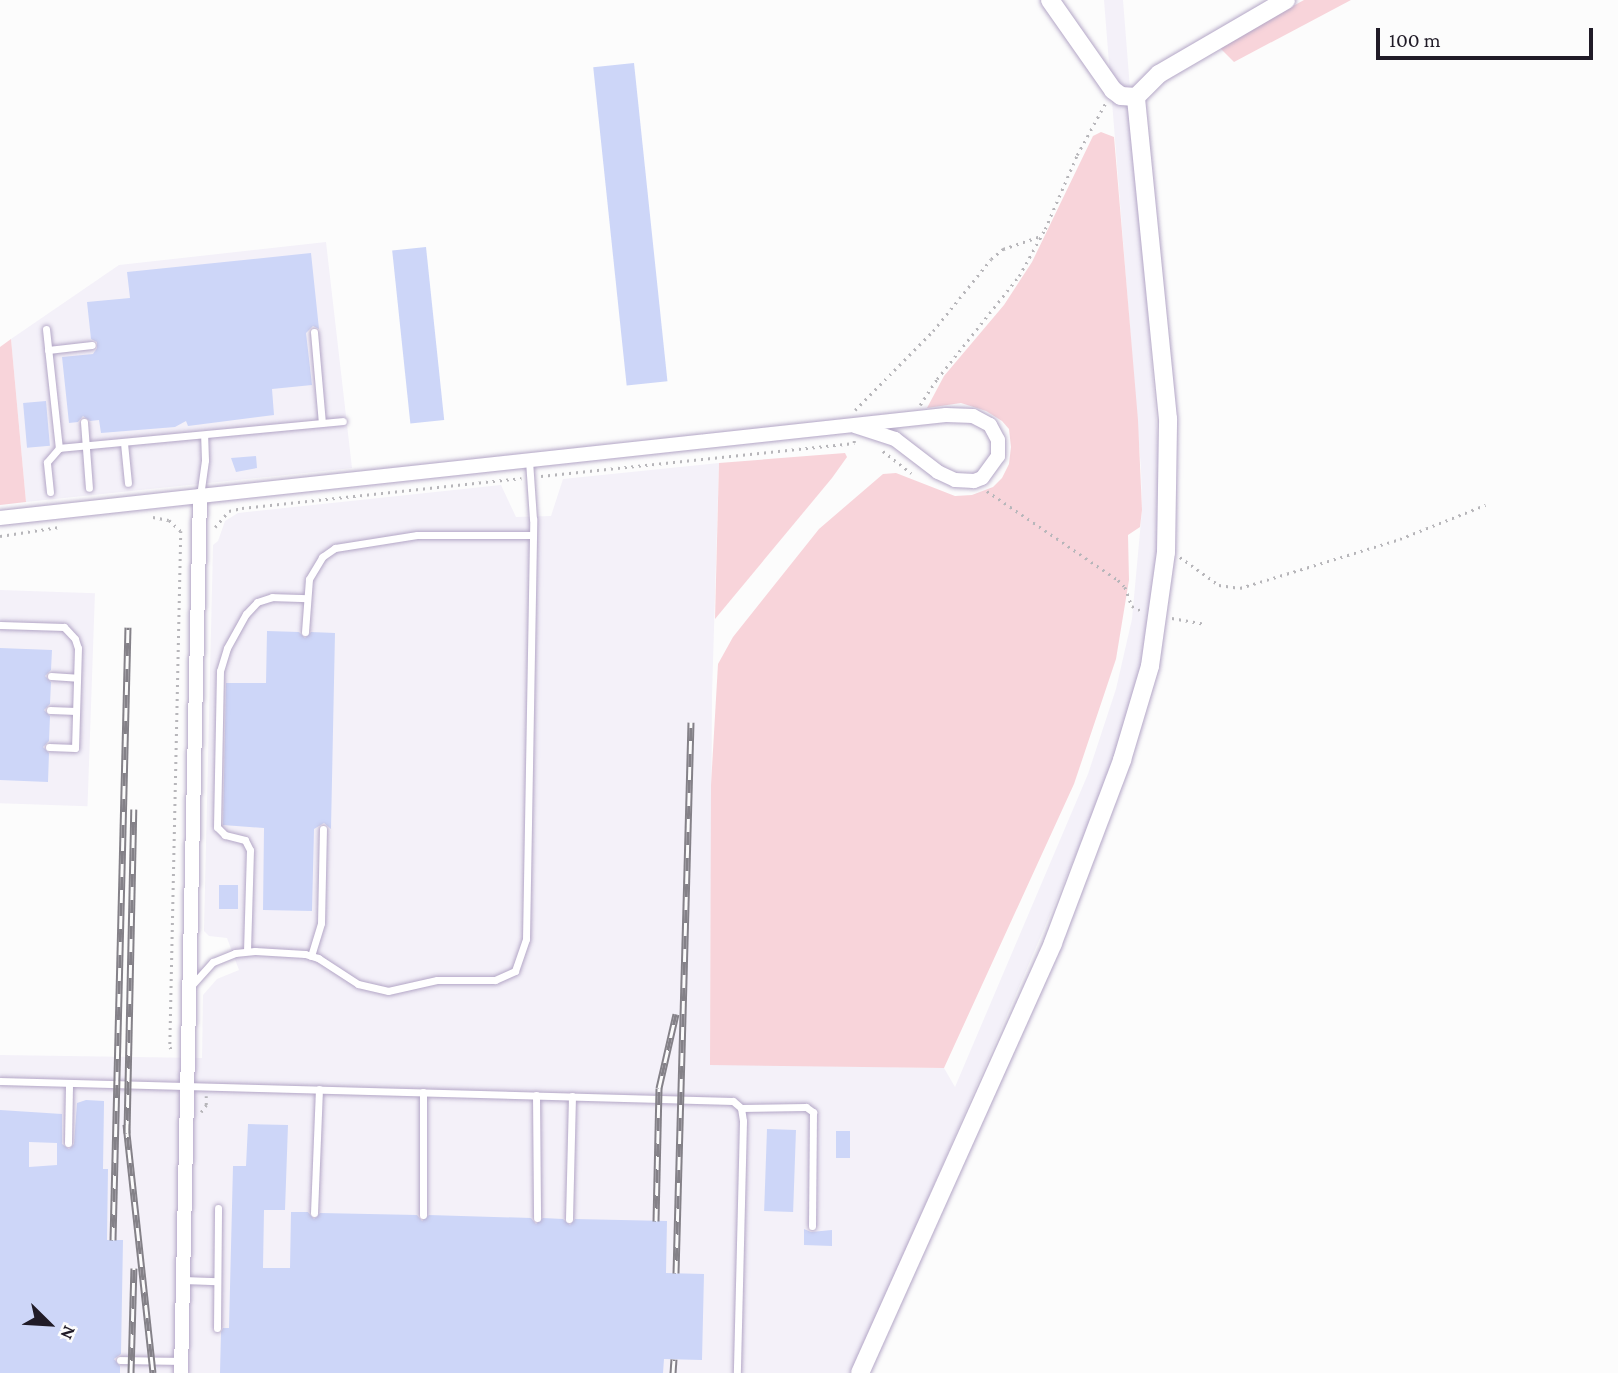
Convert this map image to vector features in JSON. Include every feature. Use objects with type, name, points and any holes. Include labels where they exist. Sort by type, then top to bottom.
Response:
[{"type":"street","points":[[1050,0],[1113,90],[1121,96],[1136,97],[1159,74],[1286,0]]},
{"type":"street","points":[[860,1373],[981,1099],[1026,1006],[1067,907],[1128,741],[1165,617],[1168,419],[1136,97]]},
{"type":"street","points":[[0,518],[961,415],[982,419],[990,425],[998,440],[998,456],[989,472],[974,481],[946,477],[895,439],[850,427]]},
{"type":"street","points":[[181,1367],[200,496]]},
{"type":"lane","points":[[46,329],[60,448]]},
{"type":"lane","points":[[314,332],[322,423]]},
{"type":"lane","points":[[48,350],[92,345]]},
{"type":"lane","points":[[50,492],[47,462],[60,448],[343,421]]},
{"type":"lane","points":[[83,422],[89,488]]},
{"type":"lane","points":[[200,496],[205,460],[204,436]]},
{"type":"lane","points":[[124,443],[128,483]]},
{"type":"lane","points":[[190,989],[213,962],[247,951],[311,956],[358,984],[388,991],[437,980],[495,980],[515,971],[526,940],[533,535],[529,461]]},
{"type":"lane","points":[[305,632],[305,598],[312,572],[322,557],[348,543],[426,534],[533,535]]},
{"type":"lane","points":[[247,951],[250,850],[245,839],[225,835],[217,827],[220,671],[227,648],[257,603],[272,597],[305,598]]},
{"type":"lane","points":[[0,625],[56,626],[71,631],[78,649],[75,748],[49,747]]},
{"type":"lane","points":[[51,676],[77,678]]},
{"type":"lane","points":[[50,710],[76,711]]},
{"type":"lane","points":[[311,956],[321,923],[323,830]]},
{"type":"lane","points":[[0,1081],[733,1101],[741,1108],[743,1121],[737,1373]]},
{"type":"lane","points":[[68,1143],[69,1083]]},
{"type":"lane","points":[[314,1213],[319,1089]]},
{"type":"lane","points":[[423,1092],[423,1215]]},
{"type":"lane","points":[[536,1095],[537,1218]]},
{"type":"lane","points":[[569,1219],[572,1096]]},
{"type":"lane","points":[[741,1108],[806,1107],[813,1112],[812,1226]]},
{"type":"lane","points":[[217,1328],[218,1208]]},
{"type":"lane","points":[[183,1280],[217,1281]]},
{"type":"lane","points":[[120,1360],[181,1367]]},
{"type":"path","points":[[914,418],[937,379],[1019,276],[1041,236],[1077,155],[1113,90]]},
{"type":"path","points":[[850,427],[855,410],[925,340],[991,259],[1003,249],[1041,236]]},
{"type":"path","points":[[854,443],[865,443]]},
{"type":"path","points":[[876,446],[911,473]]},
{"type":"path","points":[[974,481],[1123,583],[1132,606],[1165,617],[1205,624]]},
{"type":"path","points":[[1166,552],[1181,557],[1219,585],[1240,588],[1400,540],[1485,505]]},
{"type":"path","points":[[142,518],[162,517],[176,524],[181,531],[170,1047],[175,1052],[188,1054]]},
{"type":"path","points":[[0,536],[67,526]]},
{"type":"shaded area","points":[[1104,0],[1123,0],[1160,469],[1158,550],[1144,655],[1123,734],[1089,824],[853,1373],[0,1373],[0,1055],[202,1058],[203,995],[217,979],[239,970],[227,938],[209,936],[204,931],[213,545],[218,541],[225,521],[238,513],[501,485],[516,517],[551,516],[563,479],[719,463],[712,695],[710,1064],[944,1068],[955,1087],[1088,774],[1116,689],[1132,619],[1142,510],[1141,469]]},
{"type":"shaded area","points":[[1304,0],[1351,0],[1234,62],[1219,47]]},
{"type":"shaded area","points":[[1101,132],[1114,137],[1138,420],[1142,510],[1140,527],[1128,535],[1129,580],[1116,659],[1074,784],[944,1068],[710,1065],[711,785],[718,664],[733,637],[819,529],[883,474],[896,473],[955,496],[972,495],[993,487],[1002,478],[1009,464],[1011,447],[1009,429],[1002,421],[986,411],[961,403],[927,408],[944,376],[1004,305],[1032,262],[1093,136]]},
{"type":"shaded area","points":[[326,242],[352,468],[26,502],[11,339],[119,265]]},
{"type":"shaded area","points":[[11,339],[26,502],[0,505],[0,347]]},
{"type":"shaded area","points":[[845,453],[847,457],[832,478],[715,619],[719,463]]},
{"type":"shaded area","points":[[0,590],[95,593],[88,806],[0,803]]},
{"type":"building","points":[[634,63],[667,381],[627,386],[593,67]]},
{"type":"building","points":[[426,247],[444,420],[410,424],[392,251]]},
{"type":"building","points":[[311,253],[319,329],[313,326],[306,333],[312,385],[272,389],[274,415],[188,426],[186,421],[175,427],[101,433],[99,420],[90,421],[83,416],[78,422],[69,423],[62,357],[93,354],[97,342],[91,339],[87,302],[130,298],[127,272]]},
{"type":"building","points":[[46,401],[50,446],[27,448],[23,403]]},
{"type":"building","points":[[256,456],[257,468],[236,472],[231,458]]},
{"type":"building","points":[[267,631],[299,632],[305,638],[311,632],[335,633],[331,829],[324,823],[314,829],[312,911],[263,910],[264,828],[223,825],[226,683],[266,683]]},
{"type":"building","points":[[0,648],[52,650],[51,670],[45,676],[51,682],[50,704],[44,710],[50,716],[49,741],[43,747],[49,753],[48,782],[0,780]]},
{"type":"building","points":[[219,885],[238,885],[238,909],[219,909]]},
{"type":"building","points":[[86,1100],[104,1101],[103,1169],[108,1169],[107,1240],[123,1240],[121,1354],[114,1359],[120,1366],[120,1373],[0,1373],[0,1110],[62,1114],[62,1144],[69,1149],[74,1144],[77,1103]],"holes":[[[29,1142],[57,1143],[57,1165],[29,1167]]]},
{"type":"building","points":[[248,1124],[288,1125],[285,1210],[264,1210],[263,1268],[290,1268],[291,1212],[308,1212],[314,1219],[320,1213],[417,1215],[422,1221],[429,1215],[531,1218],[536,1224],[543,1218],[563,1219],[570,1225],[575,1219],[667,1221],[666,1273],[704,1274],[702,1360],[664,1359],[663,1373],[220,1373],[221,1332],[223,1328],[229,1328],[233,1166],[246,1166]]},
{"type":"building","points":[[767,1129],[796,1130],[793,1212],[764,1211]]},
{"type":"building","points":[[836,1131],[850,1131],[850,1158],[836,1158]]},
{"type":"building","points":[[804,1229],[811,1232],[832,1230],[832,1246],[804,1245]]},
{"type":"railway","points":[[113,1240],[128,627]]},
{"type":"railway","points":[[676,1273],[691,722]]},
{"type":"railway","points":[[127,1133],[134,809]]},
{"type":"railway","points":[[656,1221],[659,1088],[676,1014]]},
{"type":"railway","points":[[126,1124],[153,1373]]},
{"type":"railway","points":[[131,1373],[134,1268]]},
{"type":"railway","points":[[673,1373],[674,1359]]}]
